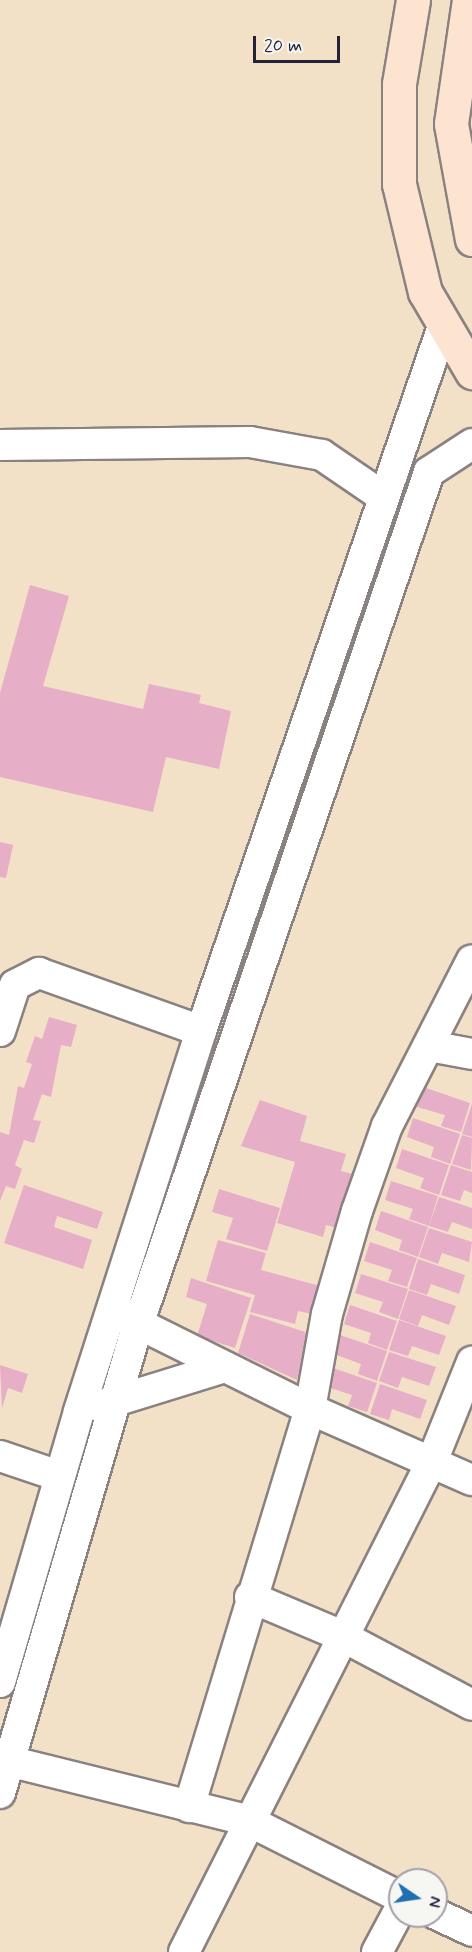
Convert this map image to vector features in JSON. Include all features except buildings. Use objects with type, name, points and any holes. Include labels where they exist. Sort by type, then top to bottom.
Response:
[{"type":"main road","points":[[413,0],[399,84],[399,184],[425,292],[442,329],[472,372]]},
{"type":"main road","points":[[470,0],[451,123],[472,239]]},
{"type":"street","points":[[0,1682],[79,1411],[201,1031],[382,496],[442,329]]},
{"type":"street","points":[[0,445],[250,442],[322,455],[382,496]]},
{"type":"street","points":[[0,1793],[4,1760],[138,1325],[429,472],[472,444]]},
{"type":"street","points":[[189,1807],[250,1597],[310,1409],[327,1314],[357,1211],[387,1126],[472,960]]},
{"type":"street","points":[[0,1031],[15,985],[39,973],[201,1031]]},
{"type":"street","points":[[429,1046],[472,1054]]},
{"type":"street","points":[[111,1308],[138,1325],[310,1409],[433,1459],[472,1480]]},
{"type":"street","points":[[184,1952],[340,1635],[433,1459],[472,1362]]},
{"type":"street","points":[[79,1411],[114,1403],[225,1367]]},
{"type":"street","points":[[0,1456],[59,1476]]},
{"type":"street","points":[[250,1597],[340,1635],[472,1705]]},
{"type":"street","points":[[4,1760],[247,1820],[388,1891]]},
{"type":"street","points":[[448,1920],[472,1931]]},
{"type":"street","points":[[377,1952],[390,1928]]}]
